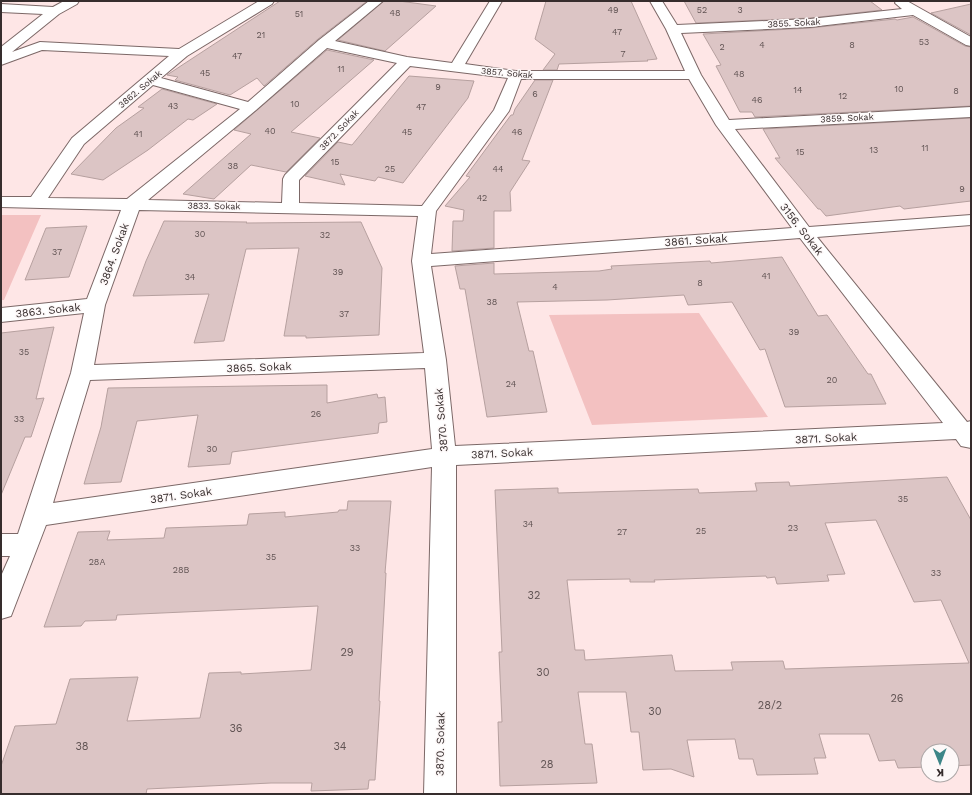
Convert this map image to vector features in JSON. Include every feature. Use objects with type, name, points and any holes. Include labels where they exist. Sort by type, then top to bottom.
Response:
[{"type":"street","points":[[1,54],[55,11],[73,1]]},
{"type":"street","name":"3862. Sokak","points":[[36,203],[78,141],[182,53],[268,1]]},
{"type":"street","points":[[132,204],[251,107],[324,43],[377,1]]},
{"type":"street","points":[[456,67],[496,1]]},
{"type":"street","name":"3156. Sokak","points":[[656,1],[673,29],[694,76],[724,124],[804,232],[968,435]]},
{"type":"street","points":[[896,1],[971,42]]},
{"type":"street","points":[[1,8],[55,11]]},
{"type":"street","name":"3855. Sokak","points":[[673,29],[810,23],[914,11]]},
{"type":"street","name":"3857. Sokak","points":[[324,43],[407,61],[516,75],[694,76]]},
{"type":"street","points":[[1,61],[40,46],[182,53]]},
{"type":"street","name":"3872. Sokak","points":[[290,208],[291,179],[407,61]]},
{"type":"street","name":"3870. Sokak","points":[[440,794],[444,456],[435,360],[421,261],[428,211],[501,112],[516,75]]},
{"type":"street","points":[[150,80],[251,107]]},
{"type":"street","name":"3859. Sokak","points":[[724,124],[971,112]]},
{"type":"street","name":"3833. Sokak","points":[[1,202],[428,211]]},
{"type":"street","name":"3864. Sokak","points":[[1,607],[27,545],[37,516],[82,373],[95,305],[132,204]]},
{"type":"street","name":"3861. Sokak","points":[[421,261],[971,220]]},
{"type":"street","name":"3863. Sokak","points":[[1,315],[95,305]]},
{"type":"street","name":"3865. Sokak","points":[[82,373],[435,360]]},
{"type":"street","name":"3871. Sokak","points":[[37,516],[444,456],[968,435]]},
{"type":"street","points":[[1,545],[27,545]]},
{"type":"shaded area","points":[[1,215],[41,215],[4,300],[1,300]]},
{"type":"shaded area","points":[[699,313],[768,417],[592,425],[549,315]]},
{"type":"building","points":[[280,1],[367,1],[318,39],[264,86],[257,78],[230,95],[175,80],[178,77],[167,75]]},
{"type":"building","points":[[384,1],[399,1],[436,6],[385,51],[338,40]]},
{"type":"building","points":[[546,1],[631,1],[657,59],[647,60],[648,61],[559,64],[557,70],[543,70],[555,54],[535,39]]},
{"type":"building","points":[[684,1],[870,1],[882,10],[810,18],[696,23]]},
{"type":"building","points":[[971,4],[971,35],[931,13]]},
{"type":"building","points":[[913,17],[965,46],[971,47],[971,106],[755,117],[752,112],[740,112],[716,66],[721,65],[703,34],[810,28],[897,20]]},
{"type":"building","points":[[327,50],[374,60],[291,132],[320,138],[286,172],[251,165],[214,199],[183,194],[251,134],[234,130]]},
{"type":"building","points":[[409,76],[474,81],[468,98],[403,183],[378,177],[375,181],[340,174],[345,185],[305,176],[338,142],[352,145]]},
{"type":"building","points":[[535,80],[553,80],[522,160],[530,161],[510,192],[511,211],[494,211],[494,248],[452,251],[453,221],[463,221],[464,210],[445,206],[470,177],[466,176],[511,115],[513,115],[515,109]]},
{"type":"building","points":[[162,89],[217,104],[193,120],[188,119],[148,150],[103,180],[71,174],[116,128],[144,108],[138,107]]},
{"type":"building","points":[[971,118],[971,201],[904,209],[900,206],[826,216],[820,209],[818,209],[775,158],[780,158],[763,129]]},
{"type":"building","points":[[164,221],[247,222],[246,223],[361,222],[382,268],[379,335],[306,338],[306,336],[284,336],[299,248],[246,249],[224,341],[194,343],[209,294],[133,296],[146,261]]},
{"type":"building","points":[[87,226],[69,277],[25,280],[46,228]]},
{"type":"building","points":[[782,257],[818,316],[827,315],[868,374],[871,374],[886,404],[785,407],[765,349],[760,350],[732,302],[688,305],[684,295],[607,300],[517,302],[529,351],[533,351],[547,412],[487,417],[465,289],[460,289],[455,266],[494,263],[494,274],[599,271],[612,269],[611,266],[710,261],[711,263]]},
{"type":"building","points":[[54,327],[36,399],[44,398],[31,437],[25,437],[1,495],[1,333]]},
{"type":"building","points":[[327,385],[327,403],[377,394],[378,398],[385,397],[387,422],[379,423],[378,433],[232,452],[230,464],[188,467],[198,415],[137,421],[121,482],[84,484],[101,427],[108,388]]},
{"type":"building","points":[[947,477],[971,520],[971,765],[960,766],[960,743],[920,743],[920,767],[898,768],[895,760],[879,761],[869,734],[819,734],[826,758],[814,758],[818,774],[757,775],[753,759],[739,759],[735,739],[687,740],[694,777],[671,769],[643,770],[639,732],[631,732],[626,692],[578,692],[585,744],[592,744],[597,783],[500,786],[498,722],[502,722],[499,652],[502,652],[495,490],[558,488],[558,493],[698,489],[699,493],[757,491],[755,483],[789,482],[790,486]],"holes":[[[876,520],[914,602],[941,600],[969,663],[785,669],[783,661],[731,662],[733,670],[675,671],[672,655],[585,660],[584,650],[575,650],[567,580],[630,579],[630,582],[655,582],[654,580],[766,576],[767,578],[775,577],[777,584],[829,581],[827,575],[845,574],[825,523]]]},
{"type":"building","points":[[348,501],[391,501],[385,573],[375,780],[369,780],[368,789],[311,791],[312,783],[271,783],[147,789],[146,794],[1,794],[1,766],[15,726],[56,724],[70,679],[138,677],[127,721],[200,718],[209,673],[241,672],[241,674],[311,670],[318,606],[117,615],[116,620],[85,621],[81,626],[44,627],[78,532],[110,531],[107,540],[164,538],[166,528],[247,525],[249,514],[285,512],[285,517],[338,512],[339,510],[347,510]]}]
